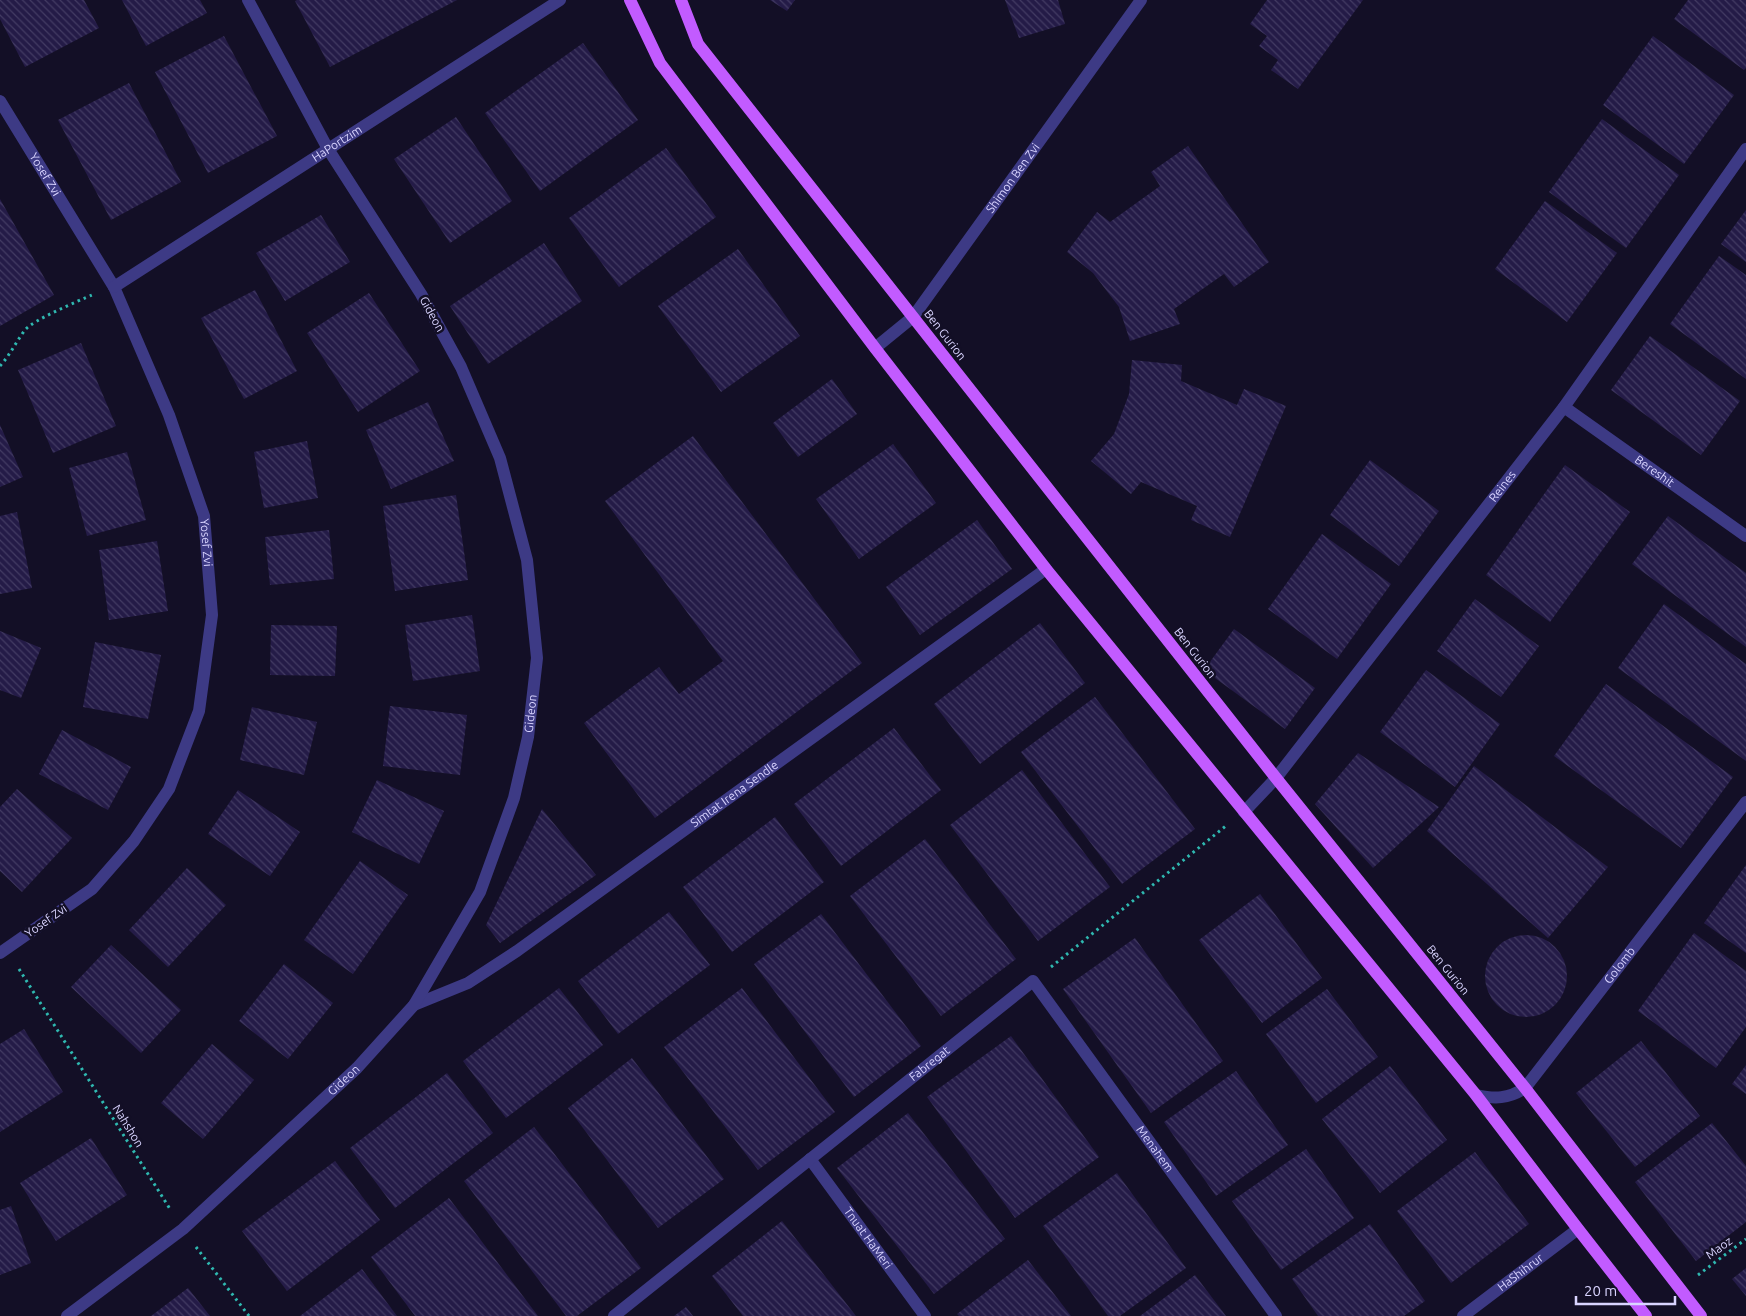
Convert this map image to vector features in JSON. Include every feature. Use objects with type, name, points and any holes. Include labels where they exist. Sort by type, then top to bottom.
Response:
[{"type":"main road","points":[[630,0],[660,62],[875,348],[1046,569],[1476,1094],[1646,1316]]},
{"type":"main road","name":"Ben Gurion","points":[[681,0],[698,44],[1276,778],[1525,1088],[1701,1316]]},
{"type":"street","name":"Gideon","points":[[67,1316],[183,1228],[357,1068],[414,1005],[480,892],[514,798],[528,737],[537,658],[527,560],[500,458],[461,367],[421,294],[328,149],[248,0]]},
{"type":"street","name":"HaPortzim","points":[[114,287],[560,0]]},
{"type":"street","name":"Shimon Ben Zvi","points":[[875,348],[913,317],[1141,0]]},
{"type":"street","name":"Yosef Zvi","points":[[0,101],[114,287],[169,415],[204,516],[212,615],[199,711],[169,789],[134,841],[92,889],[3,951]]},
{"type":"street","name":"Reines","points":[[1244,812],[1276,778],[1564,407],[1746,149]]},
{"type":"street","name":"Bereshit","points":[[1564,407],[1746,536]]},
{"type":"street","name":"Simtat Irena Sendle","points":[[414,1005],[468,983],[517,951],[1046,569]]},
{"type":"street","name":"Golomb","points":[[1525,1088],[1746,802]]},
{"type":"street","name":"Fabregat","points":[[614,1316],[1033,982]]},
{"type":"street","name":"Menahem","points":[[1033,982],[1276,1316]]},
{"type":"street","points":[[1476,1094],[1495,1099],[1516,1094],[1525,1088]]},
{"type":"street","name":"Tnuat HaMeri","points":[[810,1159],[925,1316]]},
{"type":"street","name":"HaShihrur","points":[[1463,1316],[1578,1229]]},
{"type":"path","points":[[0,366],[10,355],[26,328],[67,305],[114,287]]},
{"type":"path","points":[[1033,982],[1244,812]]},
{"type":"path","name":"Nahshon","points":[[3,951],[183,1228],[249,1316]]},
{"type":"path","name":"Maoz","points":[[1679,1288],[1746,1240]]},
{"type":"building","points":[[0,0],[84,0],[99,28],[25,67],[0,19]]},
{"type":"building","points":[[122,0],[200,0],[207,13],[146,46]]},
{"type":"building","points":[[457,0],[330,67],[295,1]]},
{"type":"building","points":[[770,0],[795,0],[787,11]]},
{"type":"building","points":[[1005,0],[1058,0],[1065,24],[1019,38]]},
{"type":"building","points":[[1267,0],[1363,0],[1298,89],[1271,70],[1278,60],[1259,46],[1267,36],[1250,24]]},
{"type":"building","points":[[1688,0],[1746,0],[1746,68],[1744,70],[1674,19]]},
{"type":"building","points":[[224,36],[277,136],[208,173],[155,72]]},
{"type":"building","points":[[1653,36],[1734,95],[1684,164],[1603,105]]},
{"type":"building","points":[[583,43],[638,120],[540,191],[485,113]]},
{"type":"building","points":[[129,83],[181,182],[111,220],[58,120]]},
{"type":"building","points":[[456,117],[512,201],[450,243],[394,159]]},
{"type":"building","points":[[1602,119],[1679,175],[1626,248],[1549,192]]},
{"type":"building","points":[[1188,146],[1269,262],[1234,287],[1224,274],[1174,309],[1180,324],[1130,341],[1119,307],[1093,273],[1067,252],[1097,212],[1110,222],[1160,186],[1151,172]]},
{"type":"building","points":[[666,148],[716,217],[619,287],[569,218]]},
{"type":"building","points":[[0,199],[54,295],[0,326]]},
{"type":"building","points":[[1545,201],[1617,253],[1567,322],[1495,269]]},
{"type":"building","points":[[1746,210],[1746,262],[1721,244]]},
{"type":"building","points":[[321,215],[350,262],[285,301],[256,253]]},
{"type":"building","points":[[544,243],[582,301],[488,364],[450,306]]},
{"type":"building","points":[[738,249],[800,336],[721,392],[658,306]]},
{"type":"building","points":[[1719,256],[1746,275],[1746,379],[1670,324]]},
{"type":"building","points":[[255,290],[297,371],[244,399],[201,318]]},
{"type":"building","points":[[369,293],[420,371],[358,412],[307,333]]},
{"type":"building","points":[[1650,336],[1740,401],[1701,455],[1611,390]]},
{"type":"building","points":[[81,343],[116,426],[53,453],[18,370]]},
{"type":"building","points":[[1132,360],[1182,365],[1181,381],[1237,405],[1244,389],[1286,406],[1230,537],[1191,520],[1197,506],[1141,482],[1131,494],[1091,461],[1114,434],[1129,394]]},
{"type":"building","points":[[832,379],[857,414],[798,457],[773,423]]},
{"type":"building","points":[[428,402],[454,461],[391,489],[366,430]]},
{"type":"building","points":[[0,425],[23,477],[0,487]]},
{"type":"building","points":[[693,436],[862,663],[655,818],[584,723],[659,667],[679,694],[723,661],[605,501]]},
{"type":"building","points":[[307,441],[318,498],[264,508],[254,452]]},
{"type":"building","points":[[893,444],[936,503],[859,559],[816,499]]},
{"type":"building","points":[[127,452],[146,520],[87,536],[69,468]]},
{"type":"building","points":[[1370,460],[1439,511],[1399,566],[1330,515]]},
{"type":"building","points":[[1565,465],[1630,512],[1550,622],[1486,575]]},
{"type":"building","points":[[456,495],[468,580],[395,591],[383,506]]},
{"type":"building","points":[[17,512],[32,588],[0,594],[0,516]]},
{"type":"building","points":[[1668,516],[1746,573],[1746,647],[1632,564]]},
{"type":"building","points":[[977,520],[1012,569],[920,635],[886,587]]},
{"type":"building","points":[[329,530],[334,579],[270,585],[265,537]]},
{"type":"building","points":[[1322,534],[1391,584],[1337,659],[1268,609]]},
{"type":"building","points":[[157,541],[168,611],[109,620],[99,550]]},
{"type":"building","points":[[1475,599],[1539,646],[1501,697],[1437,651]]},
{"type":"building","points":[[1664,604],[1746,664],[1746,761],[1618,668]]},
{"type":"building","points":[[472,615],[480,671],[413,681],[405,625]]},
{"type":"building","points":[[1040,623],[1085,683],[980,764],[934,704]]},
{"type":"building","points":[[271,625],[337,626],[335,676],[270,675]]},
{"type":"building","points":[[1234,629],[1315,688],[1285,729],[1204,670]]},
{"type":"building","points":[[0,631],[41,648],[21,698],[0,690]]},
{"type":"building","points":[[95,642],[161,655],[148,719],[83,707]]},
{"type":"building","points":[[1426,670],[1500,724],[1455,787],[1380,732]]},
{"type":"building","points":[[1606,684],[1733,777],[1681,848],[1554,756]]},
{"type":"building","points":[[1095,697],[1195,829],[1122,884],[1021,752]]},
{"type":"building","points":[[390,706],[467,715],[460,775],[383,766]]},
{"type":"building","points":[[252,707],[317,722],[304,775],[240,760]]},
{"type":"building","points":[[894,728],[941,790],[841,866],[794,804]]},
{"type":"building","points":[[62,730],[131,767],[108,810],[39,774]]},
{"type":"building","points":[[1358,753],[1439,807],[1373,868],[1315,804]]},
{"type":"building","points":[[1474,766],[1608,867],[1548,938],[1427,831]]},
{"type":"building","points":[[1022,770],[1110,887],[1038,941],[950,825]]},
{"type":"building","points":[[377,780],[444,811],[419,864],[352,832]]},
{"type":"building","points":[[17,789],[72,838],[22,892],[0,871],[0,807]]},
{"type":"building","points":[[238,790],[300,832],[270,876],[208,834]]},
{"type":"building","points":[[542,809],[596,875],[500,943],[486,925]]},
{"type":"building","points":[[775,817],[824,882],[732,952],[683,887]]},
{"type":"building","points":[[925,839],[1016,959],[941,1016],[850,896]]},
{"type":"building","points":[[360,861],[408,895],[353,974],[304,940]]},
{"type":"building","points":[[1746,865],[1746,953],[1704,923]]},
{"type":"building","points":[[187,868],[226,905],[168,967],[129,930]]},
{"type":"building","points":[[1260,894],[1322,978],[1262,1023],[1199,940]]},
{"type":"building","points":[[669,912],[710,965],[618,1034],[578,981]]},
{"type":"building","points":[[821,914],[921,1046],[854,1097],[754,964]]},
{"type":"building","points":[[1694,933],[1746,971],[1746,1027],[1716,1068],[1638,1011]]},
{"type":"building","points":[[1526,935],[1542,938],[1555,947],[1564,960],[1567,976],[1564,992],[1555,1005],[1542,1014],[1526,1017],[1510,1014],[1497,1005],[1488,992],[1485,976],[1488,960],[1497,947],[1510,938]]},
{"type":"building","points":[[1135,938],[1223,1061],[1151,1113],[1063,989]]},
{"type":"building","points":[[111,945],[181,1010],[141,1053],[71,987]]},
{"type":"building","points":[[284,964],[333,1003],[288,1059],[239,1021]]},
{"type":"building","points":[[559,988],[603,1045],[506,1118],[463,1061]]},
{"type":"building","points":[[742,988],[835,1112],[758,1170],[664,1047]]},
{"type":"building","points":[[1327,989],[1378,1057],[1316,1103],[1266,1034]]},
{"type":"building","points":[[24,1029],[63,1092],[0,1132],[0,1044]]},
{"type":"building","points":[[1011,1036],[1099,1157],[1015,1218],[927,1097]]},
{"type":"building","points":[[1641,1041],[1700,1116],[1635,1167],[1576,1093]]},
{"type":"building","points":[[212,1044],[254,1080],[203,1139],[161,1103]]},
{"type":"building","points":[[632,1058],[724,1179],[658,1228],[568,1108]]},
{"type":"building","points":[[1746,1065],[1746,1094],[1732,1084]]},
{"type":"building","points":[[1390,1066],[1447,1140],[1380,1193],[1322,1119]]},
{"type":"building","points":[[1236,1071],[1288,1145],[1216,1196],[1164,1122]]},
{"type":"building","points":[[447,1073],[493,1133],[395,1208],[350,1148]]},
{"type":"building","points":[[908,1113],[1005,1239],[934,1294],[837,1168]]},
{"type":"building","points":[[1712,1123],[1746,1166],[1746,1222],[1696,1261],[1635,1182]]},
{"type":"building","points":[[534,1127],[641,1268],[577,1316],[566,1316],[464,1181]]},
{"type":"building","points":[[91,1138],[127,1195],[56,1241],[20,1183]]},
{"type":"building","points":[[1306,1149],[1354,1218],[1281,1270],[1232,1201]]},
{"type":"building","points":[[1475,1152],[1529,1224],[1451,1283],[1397,1211]]},
{"type":"building","points":[[335,1161],[380,1220],[287,1291],[242,1231]]},
{"type":"building","points":[[1117,1173],[1186,1268],[1120,1316],[1108,1316],[1043,1226]]},
{"type":"building","points":[[449,1198],[538,1316],[415,1316],[371,1257]]},
{"type":"building","points":[[11,1206],[31,1263],[0,1275],[0,1210]]},
{"type":"building","points":[[782,1221],[856,1316],[743,1316],[712,1276]]},
{"type":"building","points":[[1370,1224],[1425,1301],[1404,1316],[1318,1316],[1292,1279]]},
{"type":"building","points":[[1028,1260],[1071,1316],[959,1316],[957,1314]]},
{"type":"building","points":[[1746,1268],[1746,1296],[1732,1279]]},
{"type":"building","points":[[362,1269],[397,1316],[300,1316]]},
{"type":"building","points":[[1195,1275],[1226,1316],[1140,1316]]},
{"type":"building","points":[[188,1288],[210,1316],[151,1316]]},
{"type":"building","points":[[686,1307],[693,1316],[674,1316]]}]
